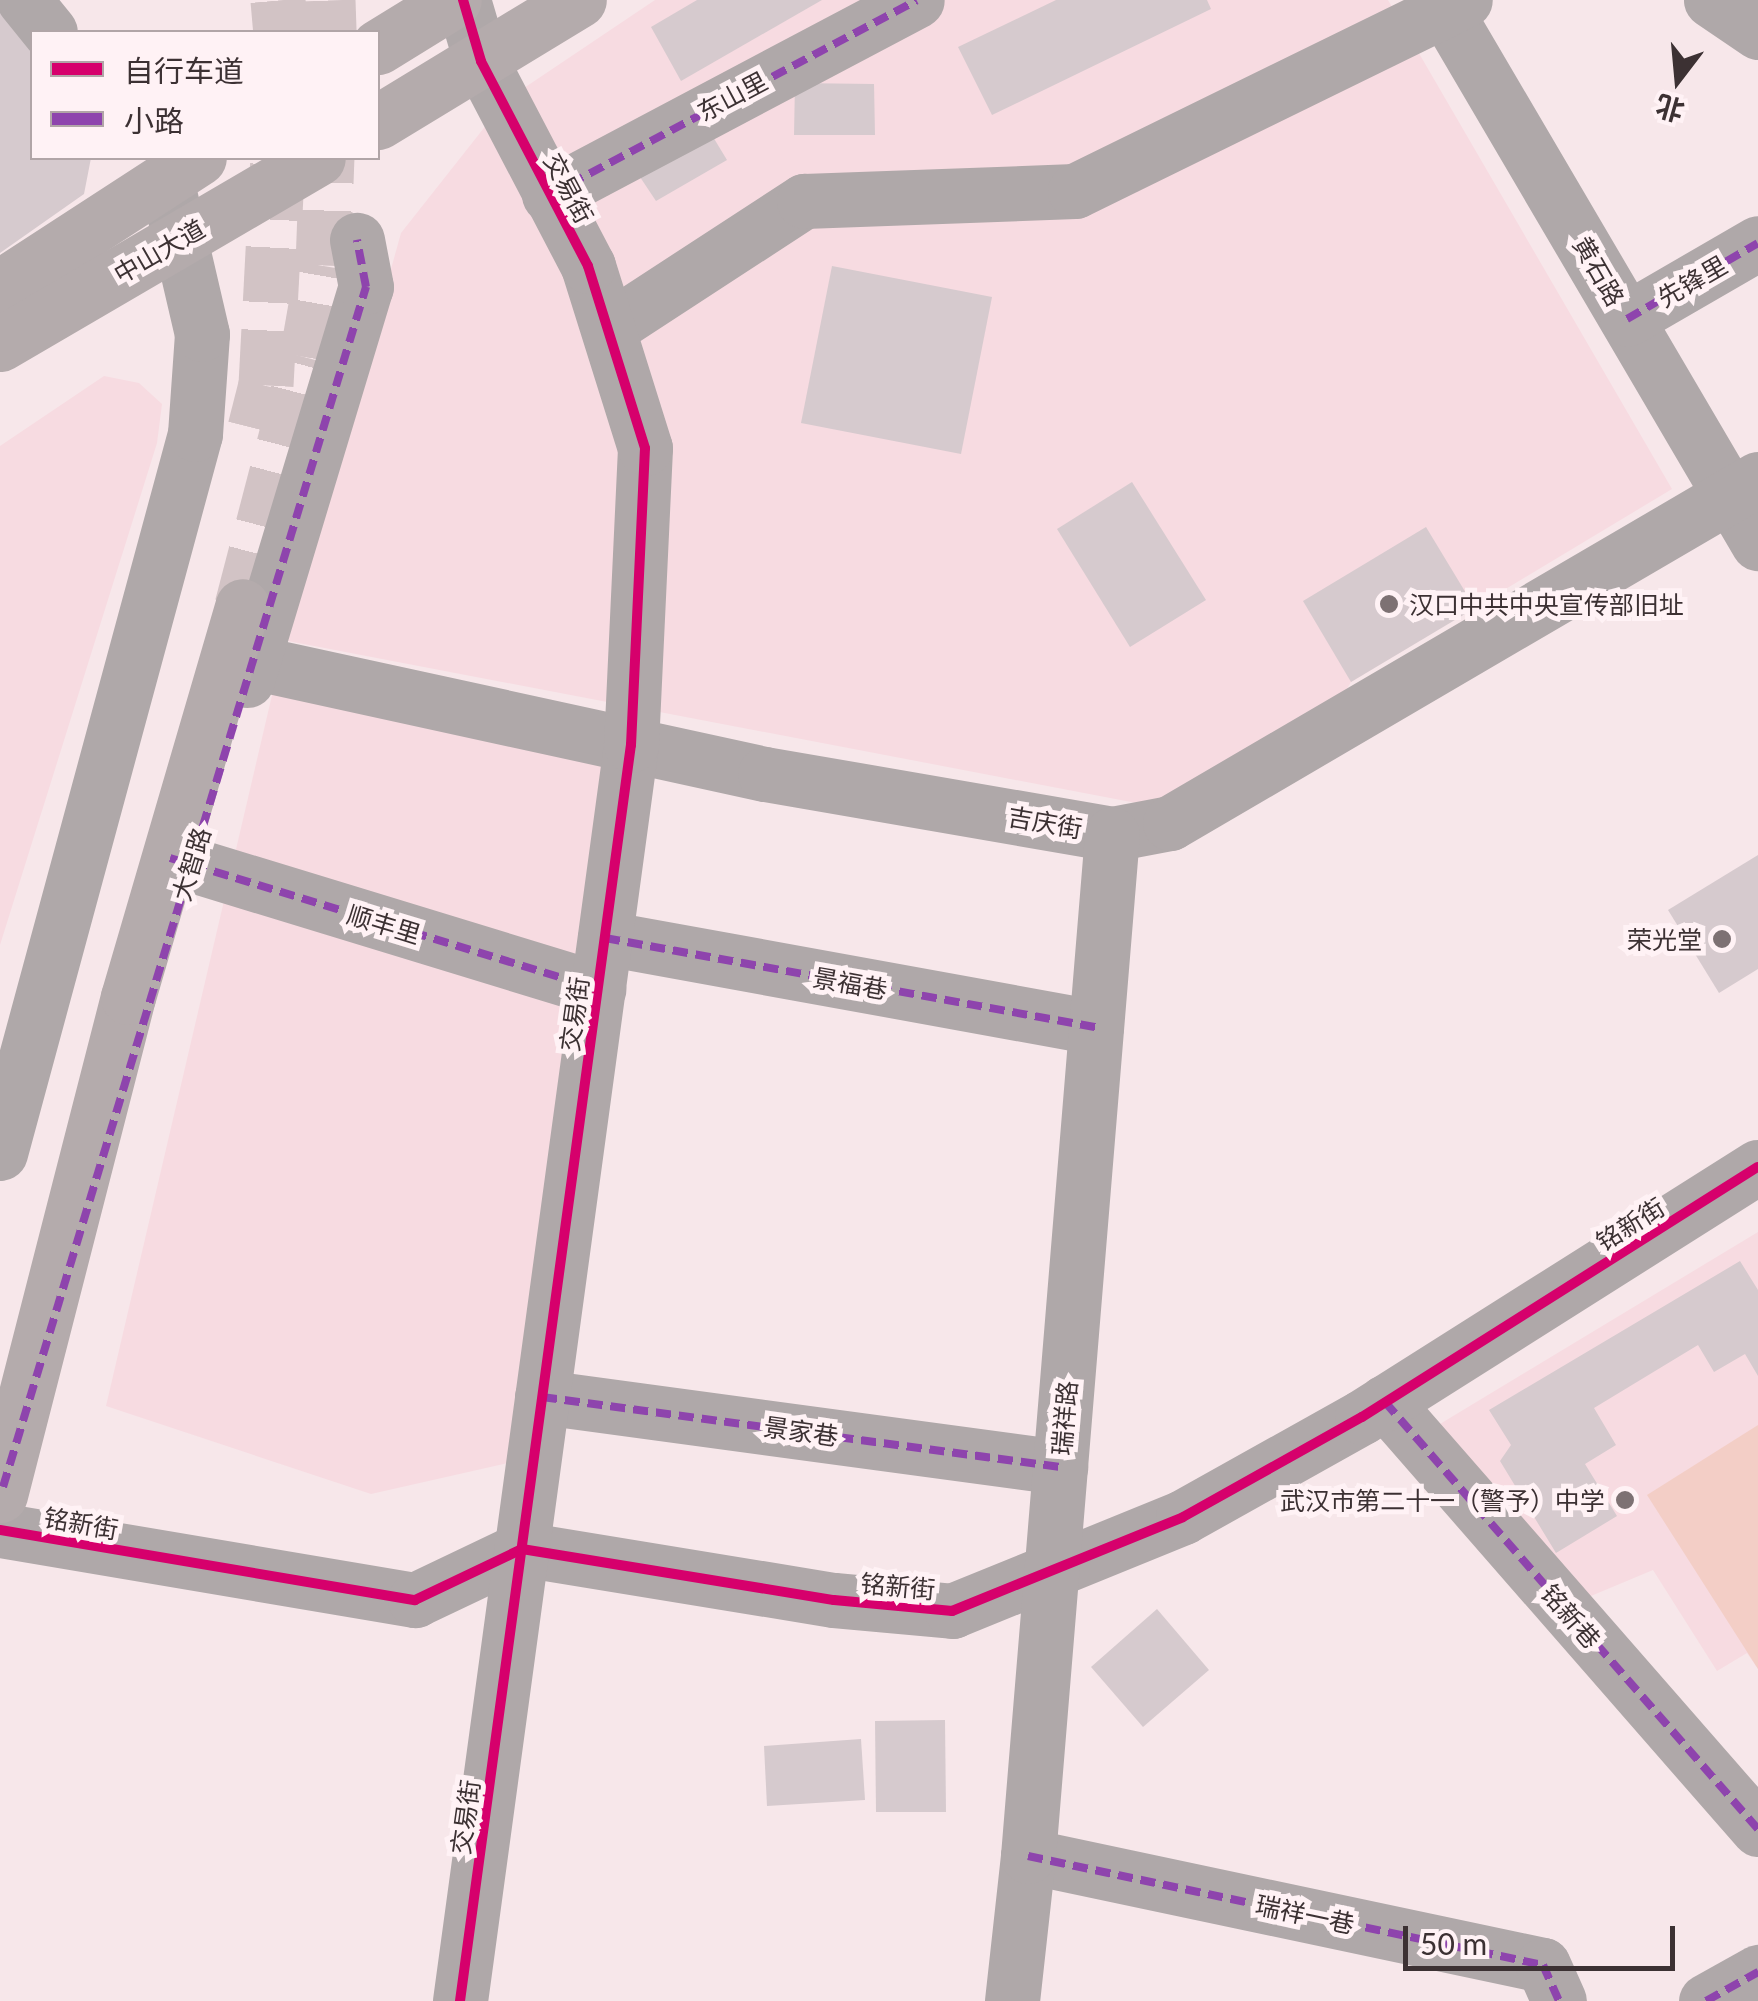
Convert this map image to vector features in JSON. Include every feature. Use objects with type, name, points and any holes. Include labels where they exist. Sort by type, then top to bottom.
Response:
[{"type":"main road","points":[[380,47],[454,0]]},
{"type":"main road","points":[[380,121],[579,0]]},
{"type":"main road","name":"中山大道","points":[[0,344],[315,160]]},
{"type":"main road","points":[[0,287],[172,164]]},
{"type":"main road","name":"大智路","points":[[0,1360],[66,1097],[226,598],[180,861],[108,1070],[1,1504]]},
{"type":"street","points":[[24,0],[48,30]]},
{"type":"street","name":"交易街","points":[[460,2001],[631,745],[646,448],[588,266],[482,61],[463,0]]},
{"type":"street","name":"东山里","points":[[550,195],[917,0]]},
{"type":"street","points":[[1711,0],[1758,32]]},
{"type":"street","points":[[609,328],[804,201],[1075,191],[1450,4]]},
{"type":"street","name":"黄石路","points":[[1450,4],[1627,319],[1744,487],[1758,543]]},
{"type":"street","points":[[0,1153],[196,434],[202,334],[180,239],[172,164]]},
{"type":"street","name":"大智路","points":[[180,861],[252,662],[366,287],[357,240]]},
{"type":"street","name":"先锋里","points":[[1627,319],[1758,243]]},
{"type":"street","name":"吉庆街","points":[[252,662],[765,774],[1112,834],[1170,823],[1744,487]]},
{"type":"street","name":"瑞祥路","points":[[1012,2001],[1028,1856],[1112,834]]},
{"type":"street","name":"顺丰里","points":[[180,861],[601,964]]},
{"type":"street","name":"景福巷","points":[[601,964],[1096,1028]]},
{"type":"street","name":"铭新街","points":[[1,1504],[416,1600],[522,1549],[834,1600],[952,1611],[1183,1517],[1385,1402],[1758,1168]]},
{"type":"street","name":"景家巷","points":[[542,1397],[1060,1467]]},
{"type":"street","name":"铭新巷","points":[[1385,1402],[1758,1829]]},
{"type":"street","name":"瑞祥一巷","points":[[1028,1856],[1543,1964],[1560,2001]]},
{"type":"street","points":[[1706,2001],[1758,1972]]},
{"type":"shaded area","points":[[655,0],[1388,0],[1672,489],[1351,682],[1336,707],[1173,810],[288,641],[401,233],[506,100]]},
{"type":"shaded area","points":[[104,376],[139,383],[162,404],[157,443],[0,945],[0,446]]},
{"type":"shaded area","points":[[273,691],[606,766],[508,1463],[371,1494],[106,1406]]},
{"type":"shaded area","name":"武汉市第二十一（警予）中学","points":[[1758,1232],[1758,1669],[1747,1653],[1717,1671],[1653,1570],[1579,1601],[1430,1430]]},
{"type":"shaded area","points":[[1758,1425],[1758,1669],[1647,1495]]},
{"type":"building","points":[[697,0],[822,0],[681,81],[651,27]]},
{"type":"building","points":[[1056,0],[1207,0],[1211,9],[992,115],[958,47]]},
{"type":"building","points":[[0,5],[30,48],[30,160],[91,160],[84,194],[0,253]]},
{"type":"building","points":[[795,83],[874,84],[875,135],[794,135]]},
{"type":"building","points":[[704,122],[727,160],[656,201],[632,165]]},
{"type":"building","points":[[832,266],[992,297],[961,454],[801,423]]},
{"type":"building","points":[[1132,482],[1206,600],[1130,647],[1057,529]]},
{"type":"building","name":"汉口中共中央宣传部旧址","points":[[1426,527],[1475,608],[1351,682],[1303,601]]},
{"type":"building","name":"荣光堂","points":[[1758,855],[1758,969],[1719,993],[1668,910]]},
{"type":"building","points":[[1740,1261],[1758,1290],[1758,1376],[1745,1354],[1714,1372],[1698,1345],[1594,1408],[1616,1445],[1585,1464],[1617,1516],[1556,1553],[1500,1461],[1511,1445],[1489,1410]]},
{"type":"building","points":[[1157,1609],[1209,1670],[1143,1727],[1091,1667]]},
{"type":"building","points":[[945,1720],[946,1812],[876,1812],[875,1721]]},
{"type":"building","points":[[861,1739],[865,1800],[767,1806],[764,1746]]},
{"type":"tunnel","points":[[278,0],[281,30]]},
{"type":"tunnel","points":[[328,0],[329,30]]},
{"type":"tunnel","points":[[255,428],[266,385],[278,160]]},
{"type":"tunnel","points":[[242,606],[307,357],[323,265],[327,160]]},
{"type":"marked path","points":[[549,195],[917,0]]},
{"type":"marked path","points":[[3,1487],[366,287],[357,240]]},
{"type":"marked path","points":[[1627,319],[1758,243]]},
{"type":"marked path","points":[[170,858],[598,989]]},
{"type":"marked path","points":[[605,938],[1096,1027]]},
{"type":"marked path","points":[[542,1397],[1060,1467]]},
{"type":"marked path","points":[[1385,1402],[1758,1829]]},
{"type":"marked path","points":[[1028,1856],[1543,1965],[1559,2001]]},
{"type":"marked path","points":[[1706,2001],[1758,1972]]},
{"type":"cycle path","points":[[460,2001],[631,745],[645,448],[588,266],[481,61],[463,0]]},
{"type":"cycle path","points":[[0,1530],[415,1600],[522,1549],[834,1600],[952,1611],[1183,1517],[1362,1417],[1758,1167]]},
{"type":"place","name":"汉口中共中央宣传部旧址","points":[[1389,604]]},
{"type":"place","name":"荣光堂","points":[[1722,939]]},
{"type":"place","name":"武汉市第二十一（警予）中学","points":[[1625,1500]]}]
